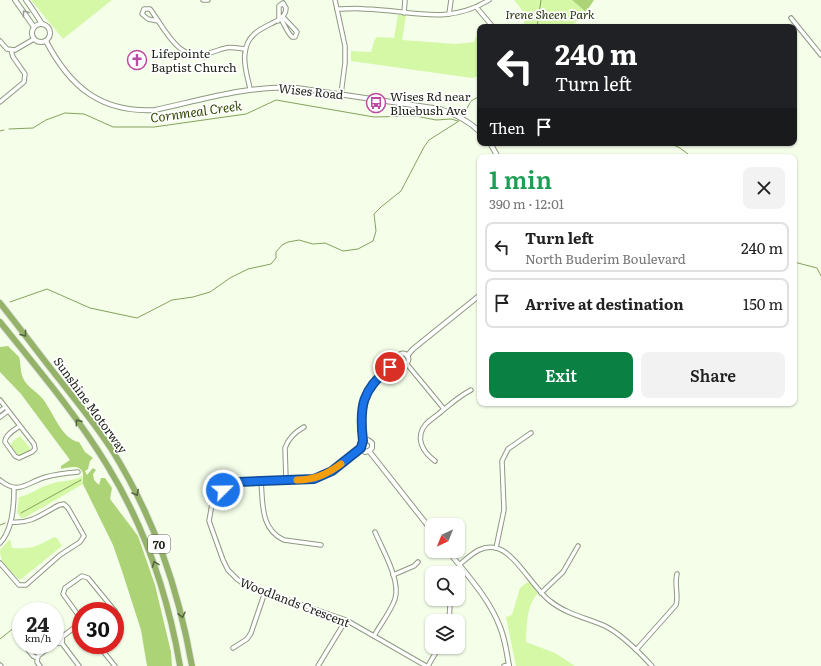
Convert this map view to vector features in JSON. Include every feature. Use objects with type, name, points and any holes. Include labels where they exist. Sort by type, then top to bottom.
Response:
[{"type":"highway","name":"Sunshine Motorway","points":[[0,303],[86,413],[118,459],[140,501],[164,556],[180,607],[192,666]]},
{"type":"highway","name":"Sunshine Motorway","points":[[0,322],[68,409],[100,454],[127,500],[147,543],[164,591],[180,666]]},
{"type":"highway","points":[[176,642],[176,666]]},
{"type":"street","points":[[15,0],[34,27]]},
{"type":"street","points":[[26,0],[42,24],[49,29],[50,36],[46,41],[38,42],[31,34],[34,27],[42,24]]},
{"type":"street","points":[[203,0],[208,0]]},
{"type":"street","points":[[335,0],[345,46],[345,63],[341,94]]},
{"type":"street","points":[[404,13],[405,0]]},
{"type":"street","points":[[450,14],[451,0]]},
{"type":"street","points":[[337,9],[366,9],[436,16],[459,14],[477,8],[489,0]]},
{"type":"street","points":[[250,89],[245,61],[245,49],[250,38],[257,31],[280,18],[286,13],[285,5],[282,2],[278,6],[280,18],[292,38],[295,37],[297,33],[280,18]]},
{"type":"street","points":[[477,8],[490,24]]},
{"type":"street","points":[[158,21],[148,19],[142,14],[144,9],[150,9],[175,44],[183,51],[198,55],[229,47],[245,49]]},
{"type":"street","points":[[278,9],[286,9]]},
{"type":"street","points":[[791,18],[796,24]]},
{"type":"street","points":[[797,25],[821,55]]},
{"type":"street","points":[[289,34],[295,30]]},
{"type":"street","points":[[0,41],[7,49],[15,50],[34,39]]},
{"type":"street","name":"Wises Road","points":[[46,41],[55,57],[82,89],[106,104],[123,109],[143,111],[155,110],[250,89],[280,86],[440,109],[457,115],[477,129]]},
{"type":"street","points":[[0,102],[24,82],[25,74],[13,57],[11,50]]},
{"type":"street","points":[[406,363],[408,360],[407,356],[413,348],[477,297]]},
{"type":"street","points":[[398,362],[398,357],[400,355],[404,354],[407,356]]},
{"type":"street","points":[[425,522],[369,451],[365,452],[361,448],[363,441],[361,421],[365,397],[375,380],[390,367],[398,362],[403,364],[406,363],[444,409]]},
{"type":"street","points":[[435,461],[424,452],[420,441],[421,434],[426,424],[444,409],[472,390]]},
{"type":"street","points":[[0,400],[34,444],[35,448],[32,452],[19,458],[15,456],[4,442],[6,437],[20,426]]},
{"type":"street","points":[[0,411],[5,407]]},
{"type":"street","points":[[0,417],[8,411]]},
{"type":"street","points":[[286,480],[286,444],[297,431],[304,427]]},
{"type":"street","points":[[496,548],[504,510],[502,461],[508,449],[531,433]]},
{"type":"street","points":[[363,441],[368,440],[372,443],[372,448],[369,451]]},
{"type":"street","name":"Woodlands Crescent","points":[[361,448],[332,471],[314,479],[238,482],[228,486],[216,497],[212,504],[209,521],[223,560],[232,575],[241,582],[265,592],[346,620],[427,666]]},
{"type":"street","points":[[0,480],[6,485],[14,488],[22,487],[48,476],[78,472]]},
{"type":"street","points":[[261,481],[264,518],[270,530],[284,540],[321,545]]},
{"type":"street","points":[[0,543],[5,538],[11,522],[14,488]]},
{"type":"street","points":[[0,563],[19,585],[26,585],[60,555],[80,542],[84,536],[68,508],[64,504],[59,505],[28,522],[11,522]]},
{"type":"street","points":[[374,636],[395,599],[397,590],[393,575],[375,532]]},
{"type":"street","points":[[541,593],[563,572],[578,546]]},
{"type":"street","points":[[459,565],[480,549],[488,547],[496,548],[509,555],[541,593],[553,604],[565,611],[610,629],[636,650],[652,666]]},
{"type":"street","points":[[454,558],[484,597],[495,614],[504,640],[509,665],[504,666]]},
{"type":"street","points":[[393,575],[414,566],[418,562]]},
{"type":"street","points":[[636,650],[676,605],[677,574]]},
{"type":"street","points":[[72,606],[63,594],[65,588],[82,576],[88,578],[108,602]]},
{"type":"street","points":[[233,648],[247,639],[251,633],[265,592]]},
{"type":"street","points":[[318,666],[346,620]]},
{"type":"street","points":[[64,635],[72,629]]},
{"type":"street","points":[[64,646],[79,666]]},
{"type":"street","points":[[31,654],[37,658],[37,662],[40,666]]},
{"type":"street","points":[[37,658],[42,654]]},
{"type":"street","points":[[105,654],[115,666]]},
{"type":"street","points":[[427,666],[434,654]]},
{"type":"green space","points":[[31,0],[112,0],[63,39]]},
{"type":"green space","name":"Irene Sheen Park","points":[[514,0],[572,0],[586,12],[574,24],[524,24],[526,15]]},
{"type":"green space","points":[[572,0],[594,0],[586,12]]},
{"type":"green space","points":[[398,15],[406,15],[402,40],[456,44],[474,42],[477,35],[477,77],[472,78],[351,61],[351,51],[371,52],[374,41],[377,37],[394,38]]},
{"type":"green space","points":[[8,346],[19,357],[22,376],[27,384],[42,398],[67,436],[79,442],[85,452],[93,458],[90,461],[88,469],[85,471],[87,475],[93,468],[96,470],[93,474],[94,480],[99,485],[101,478],[105,478],[112,488],[110,499],[138,536],[155,585],[171,652],[172,666],[147,666],[141,630],[122,571],[113,545],[83,484],[82,471],[77,467],[61,469],[61,466],[70,460],[21,394],[0,372],[0,347]]},
{"type":"green space","points":[[20,436],[30,448],[30,451],[19,456],[10,446],[13,441]]},
{"type":"green space","points":[[82,476],[83,484],[24,518],[21,518],[17,512],[19,497],[27,495],[52,483]]},
{"type":"green space","points":[[54,537],[57,538],[62,546],[20,580],[4,564],[0,555],[0,550],[10,539],[12,548],[30,548]]},
{"type":"green space","points":[[529,581],[538,593],[529,610],[526,642],[555,653],[575,666],[516,666],[506,617],[512,615],[520,588]]},
{"type":"waterway","points":[[537,24],[541,0]]},
{"type":"waterway","name":"Cornmeal Creek","points":[[466,110],[471,101],[477,98]]},
{"type":"waterway","name":"Cornmeal Creek","points":[[9,129],[33,128],[46,120],[65,113],[84,114],[113,127],[154,127],[246,114],[276,100],[374,117],[416,116],[436,120],[451,119],[458,121]]},
{"type":"waterway","points":[[10,302],[47,289],[90,308],[137,318],[172,300],[193,297],[210,292],[230,278],[248,269],[271,264],[276,258],[276,252],[282,245],[288,242],[299,240],[313,244],[325,243],[343,251],[358,249],[373,241],[376,231],[374,214],[401,191],[429,140],[459,121]]},
{"type":"waterway","name":"Cornmeal Creek","points":[[0,131],[4,130]]},
{"type":"waterway","name":"Cornmeal Creek","points":[[676,146],[688,154]]},
{"type":"waterway","name":"Cornmeal Creek","points":[[797,263],[817,268],[821,276]]},
{"type":"waterway","points":[[21,513],[81,480]]},
{"type":"waterway","points":[[0,525],[5,523]]},
{"type":"waterway","points":[[0,639],[12,629]]},
{"type":"slow traffic","points":[[297,480],[314,479],[332,471],[341,464]]},
{"type":"place","name":"Lifepointe Baptist Church","points":[[137,60]]},
{"type":"place","name":"Wises Rd near Bluebush Ave","points":[[376,103]]},
{"type":"route","points":[[223,490],[238,482],[314,479],[332,471],[361,448],[363,441],[361,414],[365,397],[375,380],[390,367]]}]
